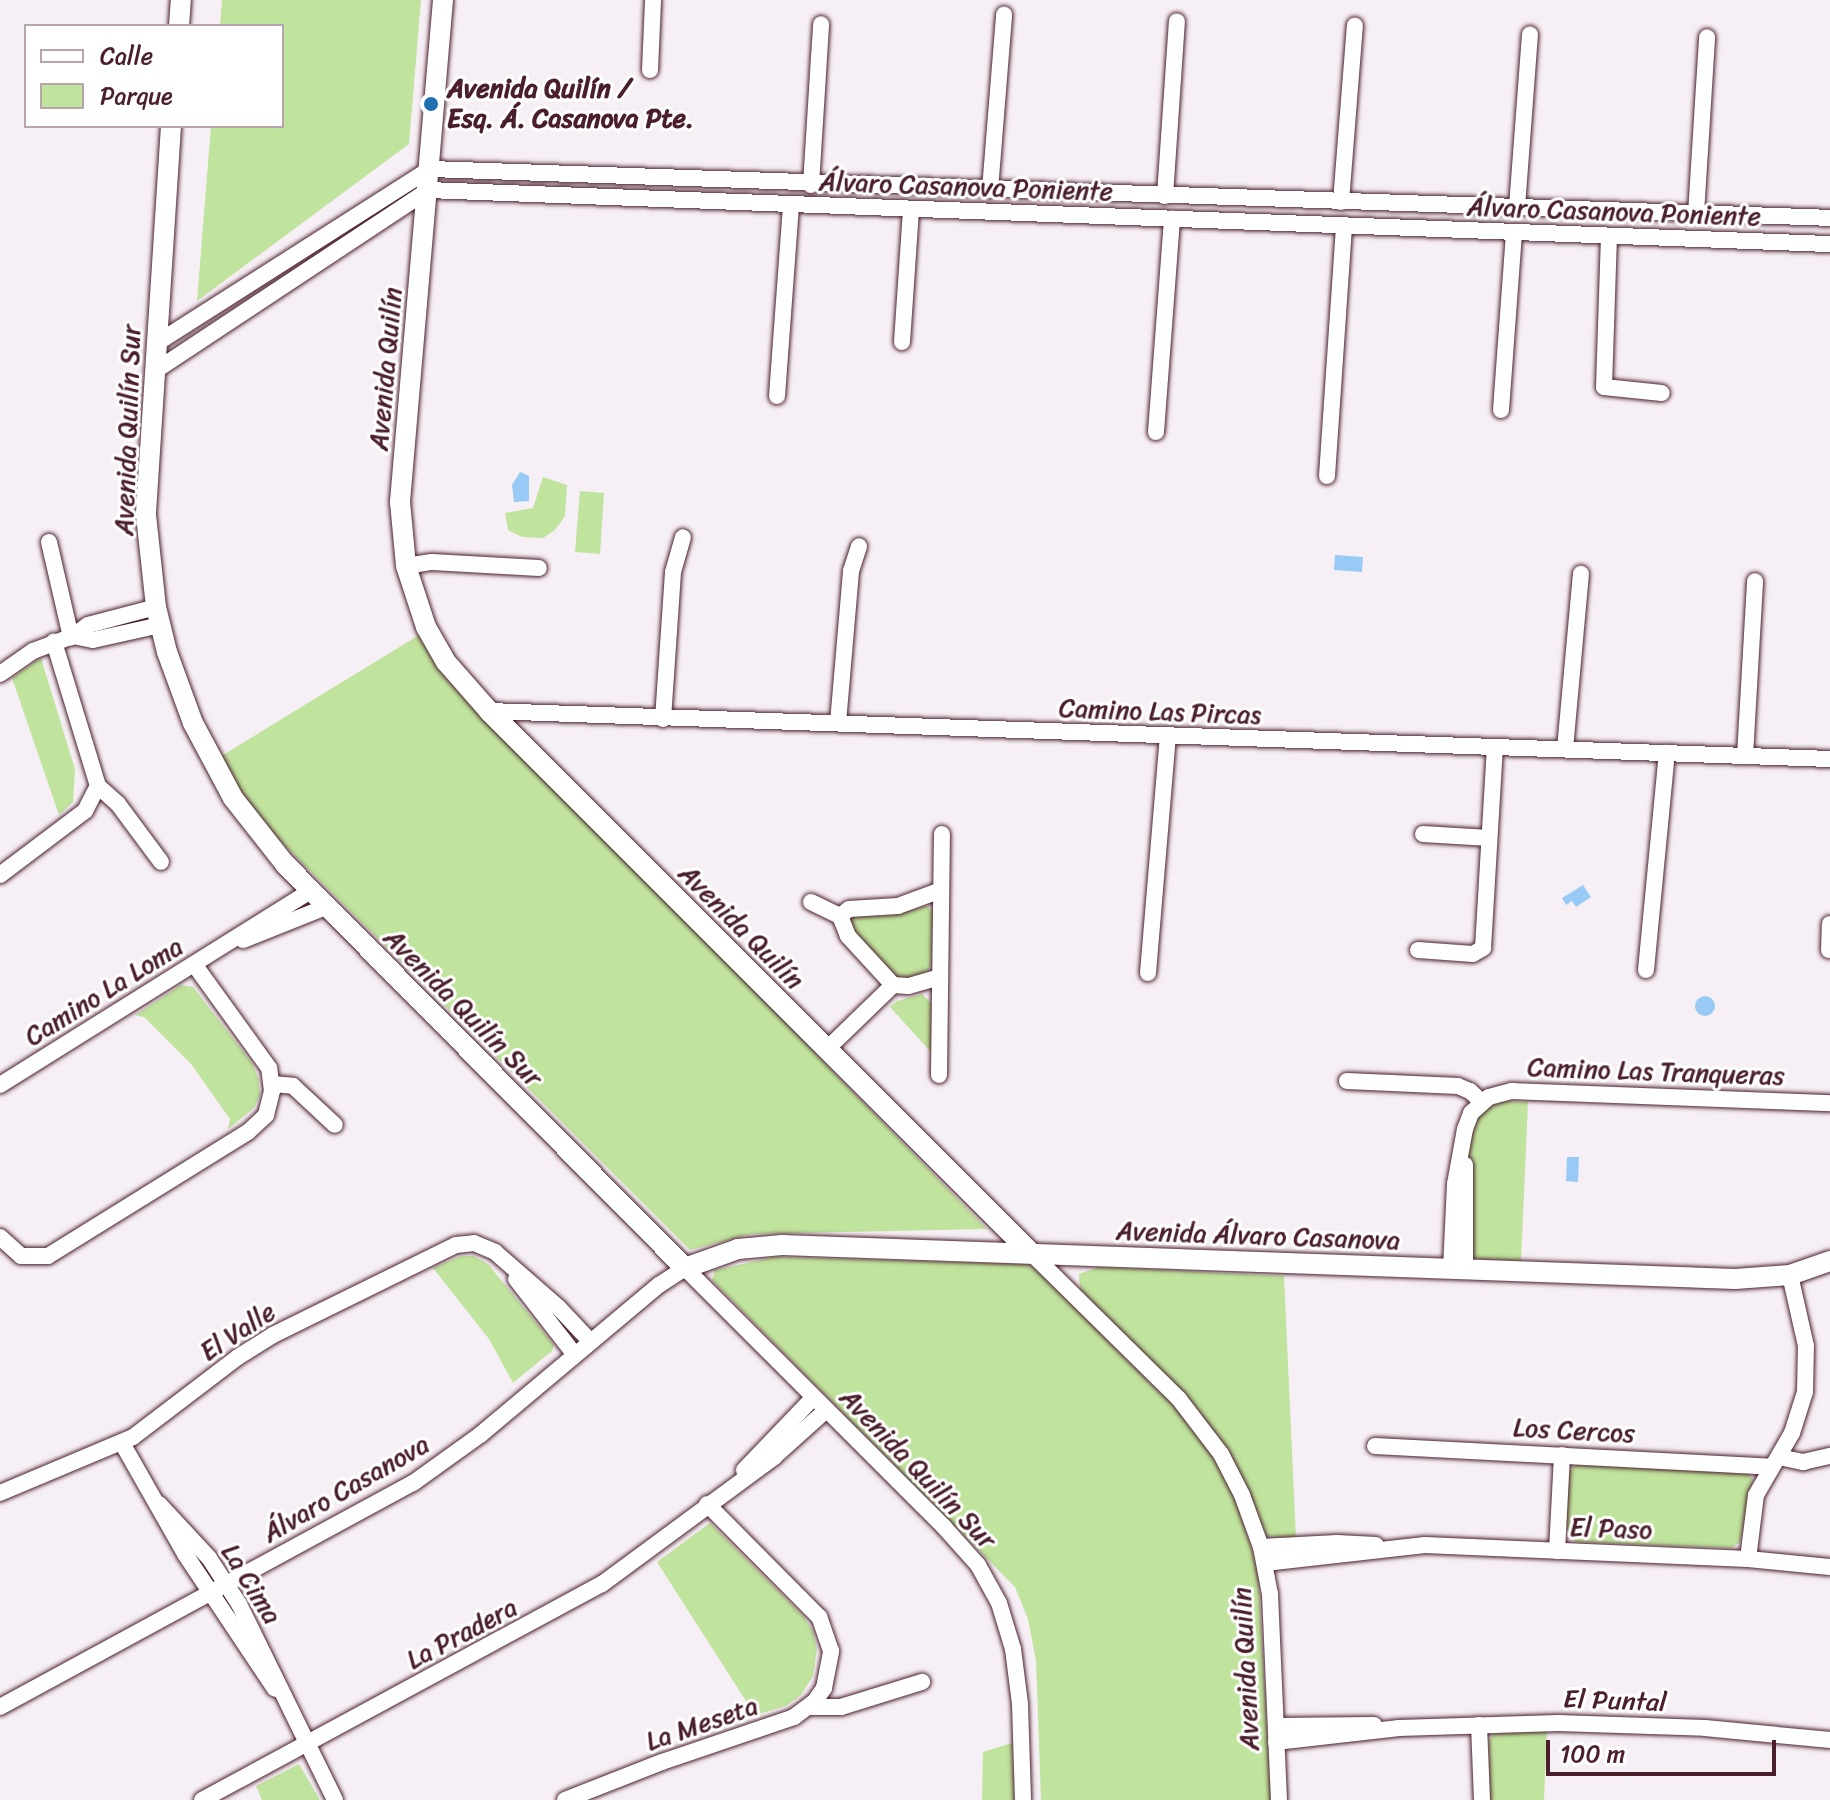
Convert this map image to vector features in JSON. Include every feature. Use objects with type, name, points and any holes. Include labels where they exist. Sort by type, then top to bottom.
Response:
[{"type":"street","points":[[179,24],[181,0]]},
{"type":"street","name":"Avenida Quilín","points":[[443,0],[400,519],[406,566],[434,643],[461,681],[489,711],[1158,1377],[1196,1419],[1233,1475],[1263,1555],[1272,1612],[1279,1800]]},
{"type":"street","points":[[650,70],[653,0]]},
{"type":"street","points":[[990,190],[1004,15]]},
{"type":"street","points":[[1165,196],[1177,21]]},
{"type":"street","points":[[811,185],[821,24]]},
{"type":"street","points":[[1341,202],[1355,26]]},
{"type":"street","points":[[1517,207],[1530,34]]},
{"type":"street","points":[[1696,214],[1707,37]]},
{"type":"street","name":"Avenida Quilín Sur","points":[[171,128],[146,515],[158,616],[178,687],[210,759],[259,835],[310,891],[958,1541],[993,1591],[1010,1633],[1016,1663],[1023,1800]]},
{"type":"street","points":[[157,343],[430,169]]},
{"type":"street","name":"Álvaro Casanova Poniente","points":[[430,169],[811,185],[1830,218]]},
{"type":"street","points":[[936,188],[936,210]]},
{"type":"street","points":[[155,371],[428,190]]},
{"type":"street","name":"Álvaro Casanova Poniente","points":[[428,190],[1830,244]]},
{"type":"street","points":[[777,396],[791,205]]},
{"type":"street","points":[[1433,229],[1435,205]]},
{"type":"street","points":[[902,342],[911,209]]},
{"type":"street","points":[[1156,432],[1172,219]]},
{"type":"street","points":[[1327,476],[1344,226]]},
{"type":"street","points":[[1501,410],[1514,232]]},
{"type":"street","points":[[1609,236],[1604,387],[1662,393]]},
{"type":"street","points":[[663,719],[673,572],[683,537]]},
{"type":"street","points":[[49,542],[72,636]]},
{"type":"street","points":[[838,723],[851,571],[859,546]]},
{"type":"street","points":[[406,566],[432,562],[539,568]]},
{"type":"street","points":[[1565,749],[1581,574]]},
{"type":"street","points":[[1745,756],[1755,581]]},
{"type":"street","points":[[0,674],[88,625],[158,616]]},
{"type":"street","points":[[54,642],[98,786],[118,804],[161,862]]},
{"type":"street","name":"Camino Las Pircas","points":[[489,711],[1830,759]]},
{"type":"street","points":[[1148,973],[1168,736]]},
{"type":"street","points":[[1418,950],[1473,954],[1483,948],[1495,748]]},
{"type":"street","points":[[1646,970],[1667,753]]},
{"type":"street","points":[[0,875],[85,811],[98,786]]},
{"type":"street","points":[[939,1075],[942,834]]},
{"type":"street","points":[[1423,834],[1489,838]]},
{"type":"street","points":[[840,916],[849,909],[898,906],[941,890]]},
{"type":"street","name":"Camino La Loma","points":[[0,1085],[310,891]]},
{"type":"street","points":[[811,902],[840,916],[848,936],[893,985]]},
{"type":"street","name":"Camino La Loma","points":[[233,942],[326,907]]},
{"type":"street","points":[[1829,950],[1830,924]]},
{"type":"street","points":[[0,1237],[14,1253],[28,1258],[55,1252],[248,1132],[266,1115],[272,1084],[265,1060],[194,964]]},
{"type":"street","points":[[827,1049],[893,985],[914,985],[940,977]]},
{"type":"street","points":[[1347,1081],[1458,1086],[1470,1091],[1482,1102],[1467,1121],[1463,1151],[1467,1195],[1458,1270]]},
{"type":"street","points":[[272,1084],[298,1089],[335,1125]]},
{"type":"street","name":"Camino Las Tranqueras","points":[[1482,1102],[1512,1091],[1830,1103]]},
{"type":"street","name":"El Valle","points":[[0,1493],[122,1443],[256,1346],[436,1252],[456,1245],[474,1243],[489,1248],[550,1299],[590,1341]]},
{"type":"street","name":"Avenida Álvaro Casanova","points":[[685,1268],[738,1249],[768,1245],[1735,1279],[1790,1275],[1830,1261]]},
{"type":"street","name":"El Valle","points":[[507,1264],[536,1308],[575,1355]]},
{"type":"street","name":"Álvaro Casanova","points":[[0,1707],[413,1483],[480,1435],[590,1341],[685,1268]]},
{"type":"street","points":[[1748,1559],[1753,1507],[1798,1420],[1807,1377],[1803,1331],[1790,1275]]},
{"type":"street","name":"La Pradera","points":[[202,1800],[584,1596],[638,1559],[730,1486],[819,1404]]},
{"type":"street","name":"La Cima","points":[[122,1443],[209,1592],[252,1658],[286,1701]]},
{"type":"street","name":"Los Cercos","points":[[1375,1446],[1775,1462],[1803,1462],[1830,1456]]},
{"type":"street","points":[[1557,1551],[1562,1455]]},
{"type":"street","name":"La Cima","points":[[159,1504],[227,1583],[263,1649],[335,1800]]},
{"type":"street","points":[[707,1504],[819,1617],[830,1643],[826,1682],[810,1707]]},
{"type":"street","name":"El Paso","points":[[1263,1555],[1425,1545],[1748,1559],[1830,1567]]},
{"type":"street","points":[[826,1682],[839,1697],[855,1702]]},
{"type":"street","name":"La Meseta","points":[[565,1800],[690,1752],[785,1721],[810,1707],[834,1708],[922,1682]]},
{"type":"street","name":"El Puntal","points":[[1276,1734],[1361,1724],[1399,1728],[1657,1726],[1830,1740]]},
{"type":"street","points":[[1479,1725],[1482,1800]]},
{"type":"green space","points":[[222,0],[421,0],[409,144],[197,301],[211,128],[284,128],[284,24],[220,24]]},
{"type":"green space","points":[[543,477],[567,485],[565,516],[555,530],[543,538],[522,537],[508,530],[505,513],[533,508]]},
{"type":"green space","points":[[580,491],[604,493],[600,554],[575,552]]},
{"type":"green space","points":[[419,635],[476,706],[987,1229],[751,1234],[690,1250],[241,802],[210,763]]},
{"type":"green space","points":[[41,658],[75,769],[73,802],[59,815],[12,678]]},
{"type":"green space","points":[[926,906],[933,911],[933,964],[922,978],[899,979],[854,935],[849,922],[853,916],[893,915]]},
{"type":"green space","points":[[181,985],[193,987],[252,1063],[258,1077],[260,1095],[254,1108],[228,1129],[230,1119],[191,1064],[144,1017],[135,1015]]},
{"type":"green space","points":[[922,994],[932,1004],[931,1052],[890,1007],[897,1001]]},
{"type":"green space","points":[[1502,1101],[1528,1102],[1521,1261],[1470,1258],[1468,1148],[1476,1115]]},
{"type":"green space","points":[[461,1256],[474,1256],[488,1264],[554,1345],[552,1351],[513,1383],[489,1339],[433,1268]]},
{"type":"green space","points":[[774,1257],[1026,1264],[1038,1270],[1183,1415],[1212,1454],[1235,1496],[1258,1569],[1271,1800],[1041,1800],[1036,1661],[1028,1619],[1015,1587],[712,1280],[715,1270]]},
{"type":"green space","points":[[1099,1267],[1284,1276],[1296,1539],[1266,1536],[1249,1496],[1080,1289],[1079,1274]]},
{"type":"green space","points":[[1578,1464],[1748,1473],[1753,1480],[1740,1542],[1732,1548],[1575,1542],[1566,1528],[1568,1472]]},
{"type":"green space","points":[[710,1523],[804,1617],[813,1631],[817,1649],[813,1676],[801,1695],[786,1706],[738,1720],[746,1710],[746,1701],[657,1562]]},
{"type":"green space","points":[[1505,1731],[1547,1731],[1544,1800],[1490,1800],[1489,1741],[1493,1735]]},
{"type":"green space","points":[[1012,1743],[1014,1800],[982,1800],[983,1752]]},
{"type":"green space","points":[[299,1764],[320,1800],[262,1800],[256,1786]]},
{"type":"water","points":[[520,472],[529,476],[529,501],[514,502],[512,485]]},
{"type":"water","points":[[1335,555],[1363,557],[1362,572],[1334,570]]},
{"type":"water","points":[[1583,885],[1591,897],[1576,907],[1572,901],[1566,905],[1562,898]]},
{"type":"water","points":[[1705,996],[1712,999],[1715,1006],[1712,1013],[1705,1016],[1698,1013],[1695,1006],[1698,999]]},
{"type":"water","points":[[1567,1157],[1579,1157],[1578,1182],[1566,1181]]},
{"type":"place","name":"Avenida Quilín / Esq. Á. Casanova Pte.","points":[[431,104]]}]
